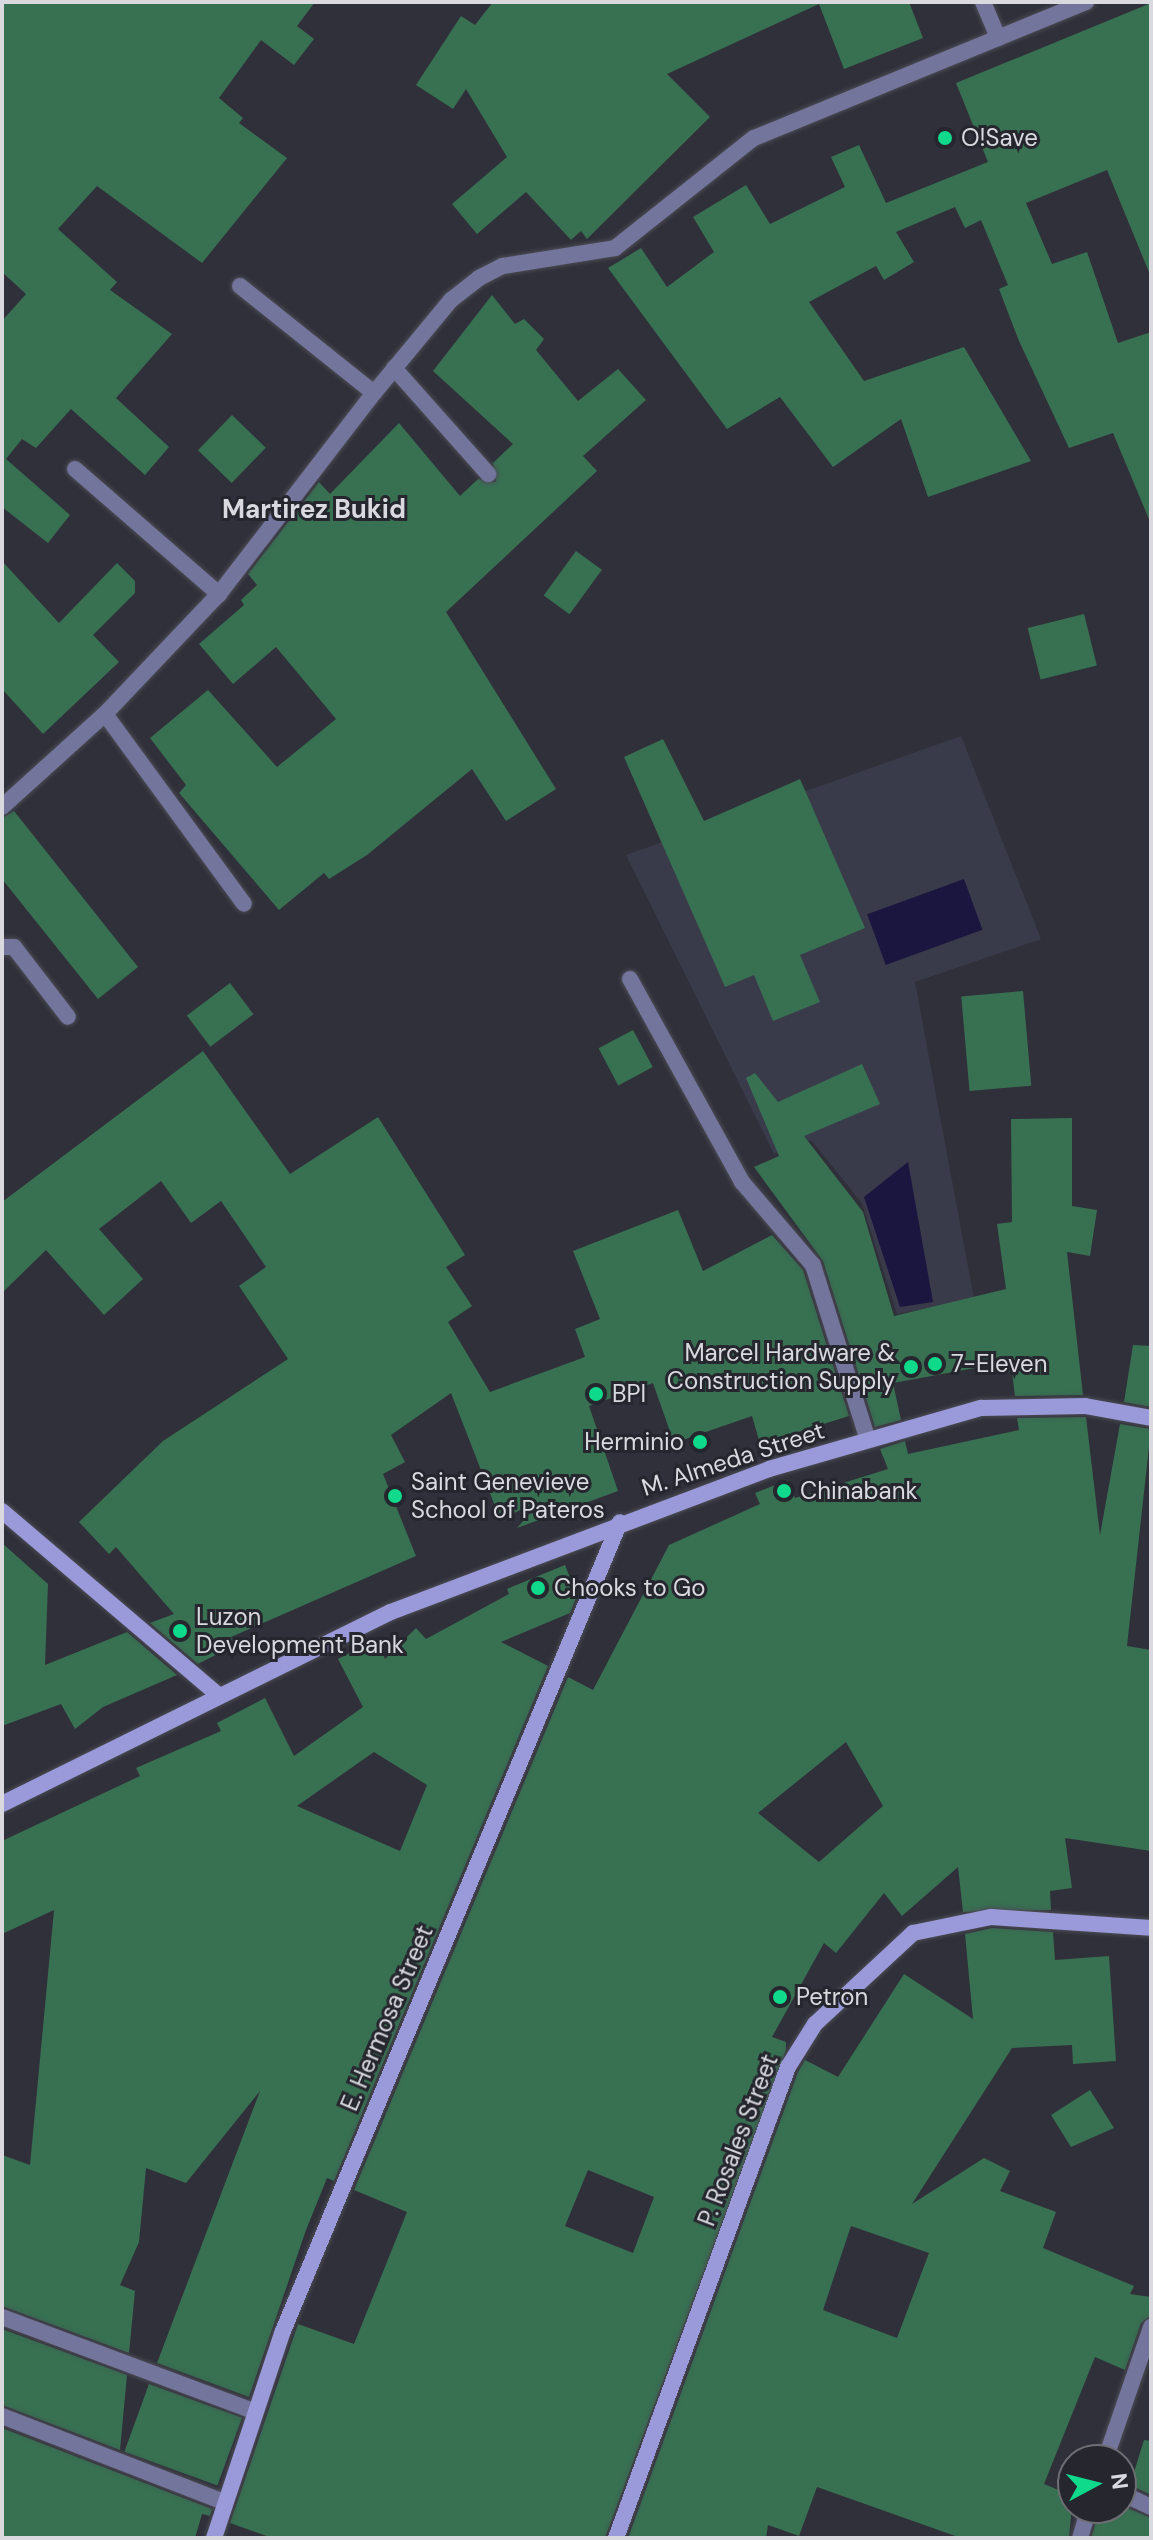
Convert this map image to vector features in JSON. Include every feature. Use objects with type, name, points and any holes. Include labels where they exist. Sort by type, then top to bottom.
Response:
[{"type":"street","points":[[983,2],[998,38]]},
{"type":"street","points":[[2,807],[105,714],[219,594],[394,368],[479,278],[503,266],[615,248],[754,138],[1086,2]]},
{"type":"street","points":[[240,286],[374,393]]},
{"type":"street","points":[[394,368],[488,474]]},
{"type":"street","points":[[75,469],[219,594]]},
{"type":"street","points":[[105,714],[244,904]]},
{"type":"street","points":[[2,947],[14,947],[68,1017]]},
{"type":"street","points":[[630,979],[742,1182],[813,1265],[868,1440]]},
{"type":"street","name":"M. Almeda Street","points":[[2,1804],[217,1694],[391,1612],[620,1522],[868,1440],[981,1408],[1085,1406],[1151,1418]]},
{"type":"street","points":[[2,1511],[217,1694]]},
{"type":"street","name":"E. Hermosa Street","points":[[214,2538],[254,2411],[620,1522]]},
{"type":"street","name":"P. Rosales Street","points":[[616,2538],[788,2067],[815,2024],[913,1933],[991,1917],[1151,1928]]},
{"type":"street","points":[[2,2317],[254,2411]]},
{"type":"street","points":[[1111,2444],[1151,2327]]},
{"type":"street","points":[[2,2416],[224,2502]]},
{"type":"shaded area","points":[[961,736],[1041,939],[915,982],[974,1299],[897,1314],[862,1203],[811,1140],[774,1154],[626,855]]},
{"type":"shaded area","points":[[964,879],[982,930],[886,965],[867,914]]},
{"type":"shaded area","points":[[908,1162],[933,1302],[900,1307],[864,1197]]},
{"type":"building","points":[[2,2],[315,2],[297,26],[314,39],[294,65],[261,40],[219,98],[243,118],[239,123],[287,158],[202,263],[97,186],[58,229],[117,282],[110,290],[172,334],[116,398],[169,447],[145,475],[71,409],[36,448],[22,439],[6,459],[70,515],[48,543],[2,507],[2,321],[26,294],[2,272]]},
{"type":"building","points":[[493,2],[909,2],[923,38],[844,69],[819,4],[667,74],[710,117],[587,239],[581,231],[571,240],[526,192],[477,234],[452,204],[507,157],[466,89],[453,109],[416,85],[461,16],[475,25]]},
{"type":"building","points":[[1151,3],[1151,277],[1107,170],[1026,203],[1052,264],[1087,252],[1118,343],[1151,332],[1151,524],[1113,433],[1069,448],[1019,341],[999,289],[1008,285],[981,220],[965,228],[955,207],[896,232],[914,262],[884,280],[876,266],[809,302],[864,381],[964,347],[1031,461],[928,497],[901,419],[833,467],[780,397],[727,429],[608,268],[641,248],[667,287],[714,252],[693,217],[746,185],[770,224],[845,187],[831,157],[859,145],[886,203],[988,162],[956,83]]},
{"type":"building","points":[[492,295],[515,324],[524,319],[544,339],[536,350],[578,401],[618,369],[646,400],[583,456],[597,471],[446,612],[556,789],[506,821],[472,769],[367,855],[329,879],[324,873],[279,910],[179,793],[186,785],[150,738],[208,690],[277,767],[336,719],[276,647],[233,684],[199,644],[244,605],[241,600],[257,585],[248,574],[319,482],[330,494],[399,423],[460,496],[478,479],[496,482],[493,463],[513,444],[433,371]]},
{"type":"building","points":[[232,415],[266,448],[232,483],[198,450]]},
{"type":"building","points":[[576,551],[602,570],[570,614],[544,595]]},
{"type":"building","points":[[2,561],[59,623],[117,563],[135,581],[135,593],[93,635],[119,662],[43,734],[2,689]]},
{"type":"building","points":[[1084,614],[1097,665],[1041,679],[1028,628]]},
{"type":"building","points":[[663,739],[704,821],[800,779],[865,928],[800,955],[820,1002],[773,1021],[754,975],[725,987],[624,757]]},
{"type":"building","points":[[14,811],[138,967],[98,999],[2,879],[2,818]]},
{"type":"building","points":[[230,983],[253,1014],[210,1047],[187,1015]]},
{"type":"building","points":[[1023,991],[1031,1086],[970,1091],[961,996]]},
{"type":"building","points":[[633,1030],[653,1067],[618,1085],[599,1048]]},
{"type":"building","points":[[203,1051],[290,1174],[378,1117],[465,1255],[446,1267],[472,1306],[448,1322],[490,1392],[585,1357],[575,1329],[600,1319],[573,1251],[678,1210],[703,1271],[772,1235],[803,1270],[849,1416],[760,1444],[752,1416],[674,1443],[653,1383],[589,1406],[618,1491],[517,1528],[541,1501],[500,1519],[451,1393],[391,1435],[405,1462],[383,1474],[416,1556],[231,1637],[235,1645],[198,1664],[150,1623],[174,1614],[116,1547],[109,1554],[79,1522],[163,1441],[288,1359],[239,1286],[266,1267],[221,1201],[191,1223],[161,1181],[99,1229],[143,1279],[104,1315],[46,1250],[2,1293],[2,1202]]},
{"type":"building","points":[[862,1064],[880,1104],[804,1136],[863,1212],[894,1316],[1006,1289],[997,1224],[1012,1222],[1011,1119],[1072,1118],[1072,1206],[1097,1210],[1090,1256],[1067,1252],[1083,1395],[1015,1396],[1012,1372],[998,1373],[997,1364],[893,1383],[901,1420],[875,1427],[823,1261],[754,1167],[779,1156],[746,1078],[755,1073],[778,1102]]},
{"type":"building","points":[[1133,1345],[1151,1346],[1151,1407],[1124,1402]]},
{"type":"building","points":[[1086,1417],[1100,1535],[1120,1424],[1151,1429],[1127,1646],[1151,1650],[1151,1851],[1065,1838],[1072,1888],[1050,1891],[1051,1910],[963,1912],[958,1867],[902,1916],[884,1893],[836,1953],[824,1943],[772,2037],[786,2042],[786,2050],[605,2538],[272,2538],[230,2523],[298,2324],[354,2344],[407,2212],[354,2190],[568,1677],[593,1690],[669,1545],[760,1504],[755,1493],[788,1480],[795,1498],[888,1469],[880,1449],[905,1441],[908,1454],[1019,1430],[1017,1418]],"holes":[[[846,1742],[883,1806],[819,1862],[758,1813]],[[588,2170],[654,2197],[633,2253],[565,2226]]]},
{"type":"building","points":[[2,1543],[48,1584],[45,1665],[127,1632],[177,1675],[103,1707],[75,1729],[61,1704],[2,1726]]},
{"type":"building","points":[[565,1565],[577,1596],[570,1613],[501,1642],[548,1666],[334,2181],[327,2178],[249,2397],[157,2363],[260,2091],[186,2183],[146,2168],[139,2242],[120,2285],[135,2291],[129,2353],[2,2306],[2,2155],[30,2165],[54,1910],[2,1934],[2,1841],[140,1776],[136,1768],[221,1731],[217,1723],[265,1698],[294,1756],[363,1707],[338,1659],[376,1640],[385,1659],[416,1628],[426,1639],[509,1594],[507,1589]],"holes":[[[374,1752],[427,1785],[400,1851],[297,1806]]]},
{"type":"building","points":[[992,1928],[1053,1932],[1055,1960],[1109,1956],[1116,2061],[1073,2064],[1072,2045],[1012,2048],[912,2204],[984,2158],[1010,2171],[1000,2191],[1056,2212],[1043,2248],[1134,2286],[1130,2294],[1151,2297],[1151,2316],[1141,2323],[1125,2370],[1095,2357],[1060,2444],[1057,2444],[1044,2484],[1057,2489],[1057,2524],[1070,2524],[1069,2538],[961,2538],[817,2487],[799,2536],[768,2525],[766,2538],[628,2538],[805,2060],[838,2077],[904,1974],[973,2019],[965,1934]],"holes":[[[851,2226],[929,2253],[897,2338],[823,2310]]]},
{"type":"building","points":[[1090,2090],[1114,2128],[1071,2147],[1051,2115]]},
{"type":"building","points":[[2,2329],[127,2375],[120,2450],[2,2405]]},
{"type":"building","points":[[149,2384],[242,2418],[217,2486],[124,2452]]},
{"type":"building","points":[[2,2428],[212,2509],[210,2516],[202,2514],[195,2538],[2,2538]]},
{"type":"building","points":[[1144,2440],[1151,2441],[1151,2495],[1137,2488],[1137,2462]]},
{"type":"building","points":[[1137,2512],[1151,2518],[1151,2538],[1091,2538],[1095,2524],[1137,2524]]},
{"type":"place","name":"O!Save","points":[[945,138]]},
{"type":"place","name":"7-Eleven","points":[[935,1364]]},
{"type":"place","name":"Marcel Hardware & Construction Supply","points":[[911,1367]]},
{"type":"place","name":"BPI","points":[[596,1394]]},
{"type":"place","name":"Herminio","points":[[700,1442]]},
{"type":"place","name":"Chinabank","points":[[784,1491]]},
{"type":"place","name":"Saint Genevieve School of Pateros","points":[[395,1496]]},
{"type":"place","name":"Chooks to Go","points":[[538,1588]]},
{"type":"place","name":"Luzon Development Bank","points":[[180,1631]]},
{"type":"place","name":"Petron","points":[[780,1997]]},
{"type":"district","name":"Martirez Bukid","points":[[314,510]]}]
